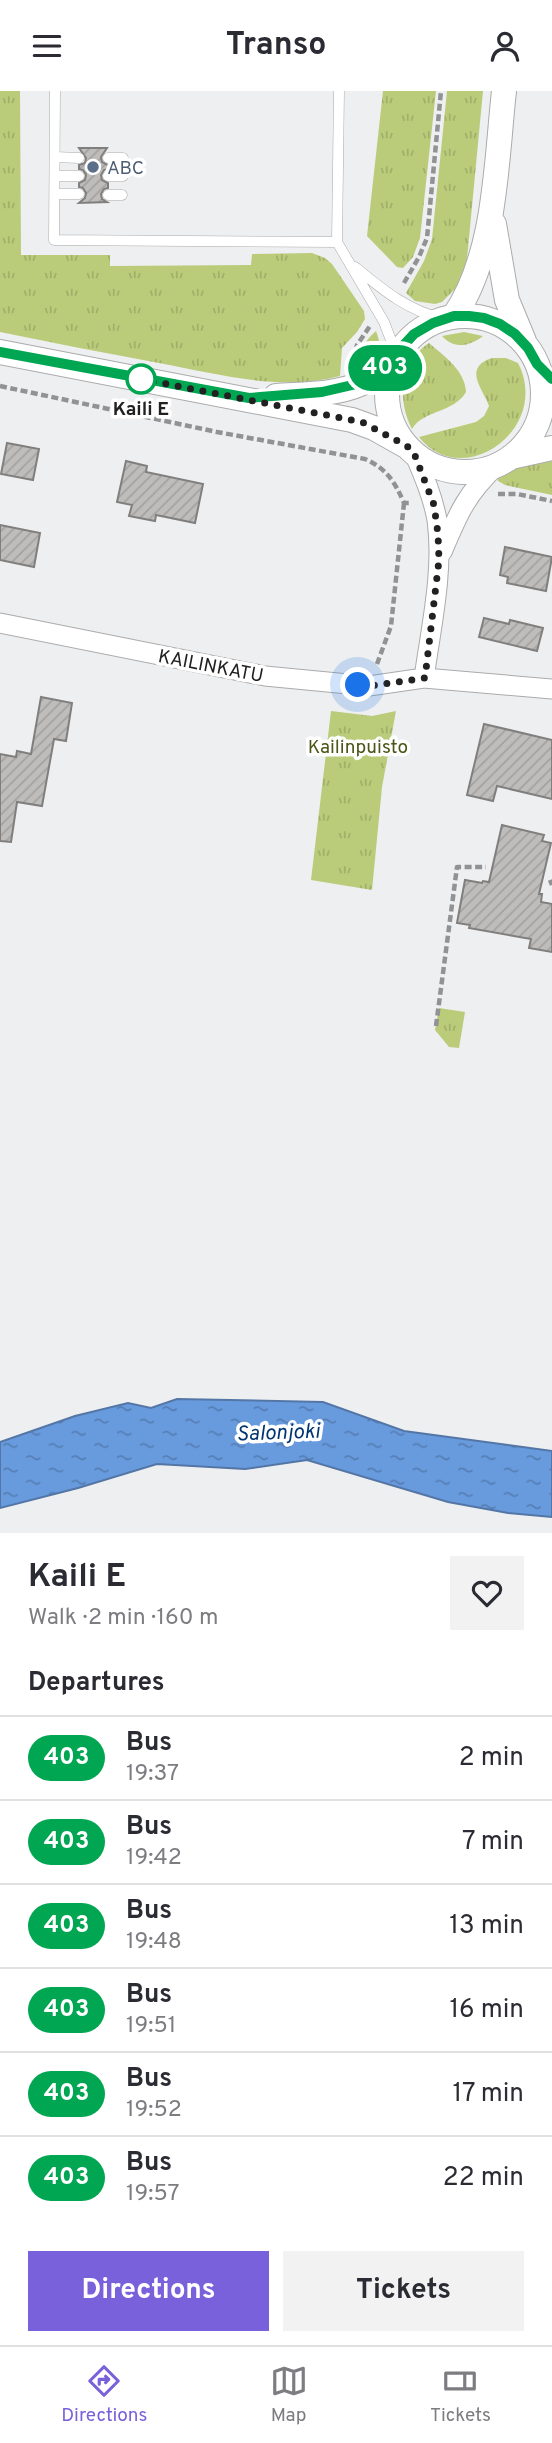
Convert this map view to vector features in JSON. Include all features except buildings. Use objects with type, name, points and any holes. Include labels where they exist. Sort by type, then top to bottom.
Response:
[{"type":"street","points":[[449,318],[472,285],[492,199],[504,91]]},
{"type":"street","points":[[439,560],[465,500],[480,481],[524,445],[535,428],[541,410],[543,388],[539,364],[516,324],[502,281],[492,199]]},
{"type":"street","points":[[249,398],[322,392],[361,383],[395,359],[414,334],[433,323],[449,318],[484,318],[500,324],[515,334],[539,364]]},
{"type":"street","points":[[0,352],[352,420],[374,428],[441,468],[462,472],[483,470],[504,461],[552,448]]},
{"type":"street","points":[[395,359],[388,379],[387,397],[393,423],[410,449],[434,505],[437,519],[439,560],[425,678]]},
{"type":"street","name":"KAILINKATU","points":[[0,623],[265,676],[369,686],[425,678],[552,689]]},
{"type":"lane","points":[[55,91],[54,240],[337,242]]},
{"type":"lane","points":[[339,91],[337,242],[390,334],[395,359]]},
{"type":"lane","points":[[55,157],[79,158]]},
{"type":"lane","points":[[108,158],[123,158]]},
{"type":"lane","points":[[55,176],[79,176]]},
{"type":"lane","points":[[108,176],[123,176]]},
{"type":"lane","points":[[55,194],[79,194]]},
{"type":"lane","points":[[108,195],[122,195]]},
{"type":"lane","points":[[352,265],[392,298],[424,315],[449,318]]},
{"type":"path","points":[[392,298],[406,279],[427,238],[441,91]]},
{"type":"path","points":[[352,386],[352,361],[357,345],[379,314]]},
{"type":"path","points":[[0,386],[217,432],[365,459],[384,469],[404,503],[434,505]]},
{"type":"path","points":[[350,455],[352,420]]},
{"type":"path","points":[[495,495],[517,493],[552,501]]},
{"type":"path","points":[[436,1026],[457,867],[486,867]]},
{"type":"green space","points":[[0,91],[20,91],[21,255],[110,255],[110,266],[251,265],[252,254],[312,253],[332,264],[364,311],[365,319],[342,348],[340,376],[295,382],[250,380],[0,332]]},
{"type":"green space","points":[[383,91],[436,91],[420,238],[413,257],[403,268],[397,267],[367,236]]},
{"type":"green space","points":[[447,91],[483,91],[467,259],[458,286],[442,302],[435,304],[415,301],[406,293],[424,261],[432,239]]},
{"type":"green space","points":[[376,331],[380,346],[378,357],[357,372],[362,349]]},
{"type":"green space","points":[[464,332],[483,336],[473,342],[457,345],[442,336]]},
{"type":"green space","points":[[429,343],[458,370],[466,392],[454,404],[423,418],[412,429],[404,406],[406,371],[419,351]]},
{"type":"green space","points":[[492,358],[506,358],[518,363],[525,387],[523,410],[513,430],[497,445],[478,455],[457,458],[437,452],[419,437],[476,422],[484,416],[489,406],[476,373],[483,362]]},
{"type":"green space","points":[[552,455],[552,495],[505,485],[498,481],[498,478],[524,464]]},
{"type":"green space","name":"Kailinpuisto","points":[[331,711],[372,716],[396,711],[382,787],[372,890],[311,880]]},
{"type":"green space","points":[[439,1008],[465,1012],[459,1048],[449,1047],[435,1030]]},
{"type":"water","name":"Salonjoki","points":[[177,1399],[323,1402],[404,1431],[552,1451],[552,1517],[508,1513],[448,1502],[307,1460],[245,1469],[157,1464],[0,1508],[0,1442],[75,1416],[128,1403],[151,1408]]},
{"type":"bus line","name":"403","points":[[0,352],[249,398],[322,392],[361,383],[393,362],[414,334],[433,323],[454,316],[469,316],[500,324],[515,334],[552,379]]},
{"type":"place","name":"ABC","points":[[93,167]]},
{"type":"place","name":"Kaili E","points":[[141,379]]},
{"type":"route","points":[[141,379],[362,422],[407,446],[414,453],[434,505],[438,534],[439,560],[425,678],[369,686],[358,685]]}]
